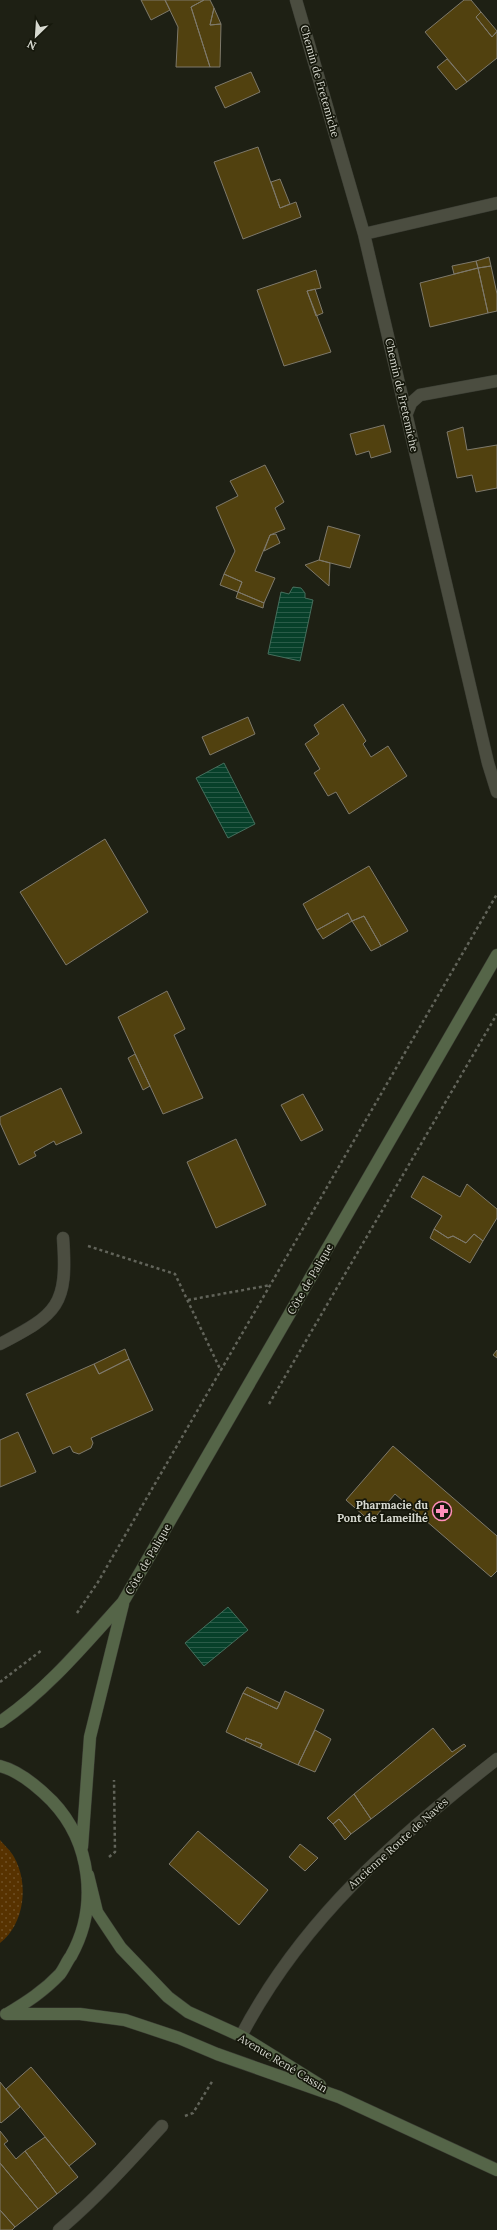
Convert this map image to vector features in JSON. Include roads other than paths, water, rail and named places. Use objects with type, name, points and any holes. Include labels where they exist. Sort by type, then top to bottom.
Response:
[{"type":"main road","name":"Côte de Palique","points":[[0,1722],[18,1710],[70,1661],[123,1602],[497,955]]},
{"type":"main road","name":"Côte de Palique","points":[[82,1848],[90,1736],[123,1602]]},
{"type":"main road","points":[[0,1766],[38,1787],[64,1814],[82,1848],[88,1875],[87,1910],[78,1943],[61,1973],[36,1997],[3,2015]]},
{"type":"main road","name":"Avenue René Cassin","points":[[88,1875],[97,1912],[120,1948],[168,1997],[188,2012],[241,2036],[339,2097]]},
{"type":"main road","name":"Avenue René Cassin","points":[[3,2015],[80,2014],[125,2020],[179,2038],[217,2054],[339,2097],[497,2170]]},
{"type":"street","name":"Chemin de Fretemiche","points":[[296,0],[364,234],[488,763],[497,792]]},
{"type":"street","points":[[364,234],[497,203]]},
{"type":"street","points":[[407,413],[411,402],[420,395],[497,381]]},
{"type":"street","points":[[0,1344],[35,1326],[50,1313],[60,1297],[65,1268],[63,1238]]},
{"type":"street","name":"Ancienne Route de Navès","points":[[241,2036],[261,2000],[287,1961],[351,1884],[446,1799],[497,1759]]},
{"type":"street","points":[[59,2230],[81,2211],[123,2169],[162,2126]]},
{"type":"place","name":"Pharmacie du Pont de Lameilhé","points":[[442,1511]]}]
